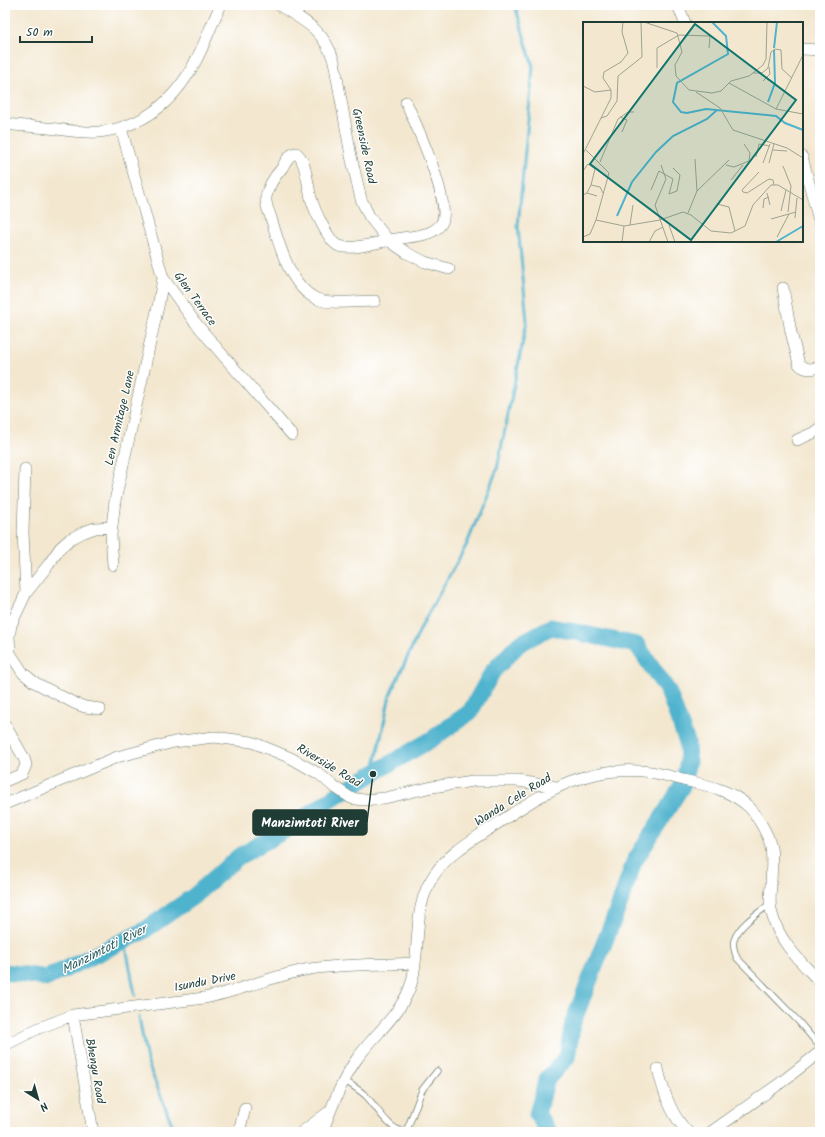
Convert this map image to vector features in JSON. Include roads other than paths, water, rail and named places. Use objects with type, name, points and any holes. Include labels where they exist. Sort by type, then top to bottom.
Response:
[{"type":"street","points":[[5,124],[81,132],[98,132],[121,128],[152,113],[168,100],[183,83],[195,62],[221,5]]},
{"type":"street","name":"Greenside Road","points":[[279,5],[312,26],[323,37],[330,48],[334,61],[361,199],[369,216],[388,240],[407,253],[425,262],[449,269]]},
{"type":"street","points":[[678,5],[685,22]]},
{"type":"street","points":[[803,49],[820,50]]},
{"type":"street","points":[[375,301],[325,302],[316,299],[299,284],[291,272],[275,231],[266,205],[266,198],[274,178],[289,157],[296,153],[301,158],[311,199],[328,237],[340,247],[350,247],[428,233],[437,229],[442,224],[444,217],[444,207],[439,185],[406,102]]},
{"type":"street","name":"Glen Terrace","points":[[121,128],[163,278],[194,321],[216,348],[292,435]]},
{"type":"street","points":[[803,161],[820,224]]},
{"type":"street","name":"Len Armitage Lane","points":[[113,566],[111,535],[115,501],[163,278]]},
{"type":"street","points":[[783,288],[791,332],[799,364],[803,368],[809,370],[820,367]]},
{"type":"street","points":[[797,440],[820,428]]},
{"type":"street","points":[[25,469],[23,532],[26,592]]},
{"type":"street","points":[[100,709],[85,707],[74,703],[34,682],[23,673],[10,653],[9,637],[11,625],[26,592],[50,564],[60,548],[70,539],[95,528],[112,527]]},
{"type":"street","points":[[5,725],[24,758],[26,765],[22,774],[5,781]]},
{"type":"street","name":"Riverside Road","points":[[5,804],[116,757],[174,742],[214,737],[252,742],[291,758],[319,774],[351,798],[363,800],[385,798],[432,787],[473,781],[518,781],[556,787]]},
{"type":"street","name":"Wanda Cele Road","points":[[322,1132],[344,1080],[357,1058],[400,1006],[411,983],[415,963],[419,912],[425,891],[434,875],[446,861],[465,845],[556,787],[576,779],[602,772],[651,772],[708,785],[734,796],[750,808],[760,822],[771,845],[772,858],[770,904],[776,927],[785,942],[820,982]]},
{"type":"street","name":"Isundu Drive","points":[[5,1045],[39,1028],[73,1015],[204,998],[224,994],[309,969],[337,966],[415,963]]},
{"type":"street","name":"Bhengu Road","points":[[73,1015],[93,1132]]},
{"type":"street","points":[[710,1132],[779,1084],[820,1052]]},
{"type":"street","points":[[658,1069],[662,1087],[672,1109],[688,1132]]},
{"type":"street","points":[[239,1132],[245,1108]]},
{"type":"street","points":[[302,1132],[330,1111]]},
{"type":"lane","points":[[770,904],[754,915],[742,927],[734,940],[734,949],[737,958],[799,1022],[820,1047]]},
{"type":"lane","points":[[344,1080],[366,1096],[391,1125],[398,1130],[404,1131],[408,1127],[422,1090],[437,1071]]},
{"type":"waterway","points":[[373,774],[390,695],[424,621],[467,544],[497,469],[527,321],[518,226],[533,67],[515,5]]},
{"type":"waterway","name":"Manzimtoti River","points":[[5,972],[47,978],[142,932],[194,896],[238,857],[291,827],[340,793],[432,739],[470,712],[493,671],[519,644],[551,627],[637,645],[668,691],[687,742],[688,762],[682,786],[634,862],[620,903],[573,1022],[567,1057],[547,1079],[537,1114],[549,1132]]},
{"type":"waterway","points":[[125,941],[135,995]]},
{"type":"waterway","points":[[139,1017],[147,1061],[175,1132]]},
{"type":"place","name":"Manzimtoti River","points":[[373,774]]}]
